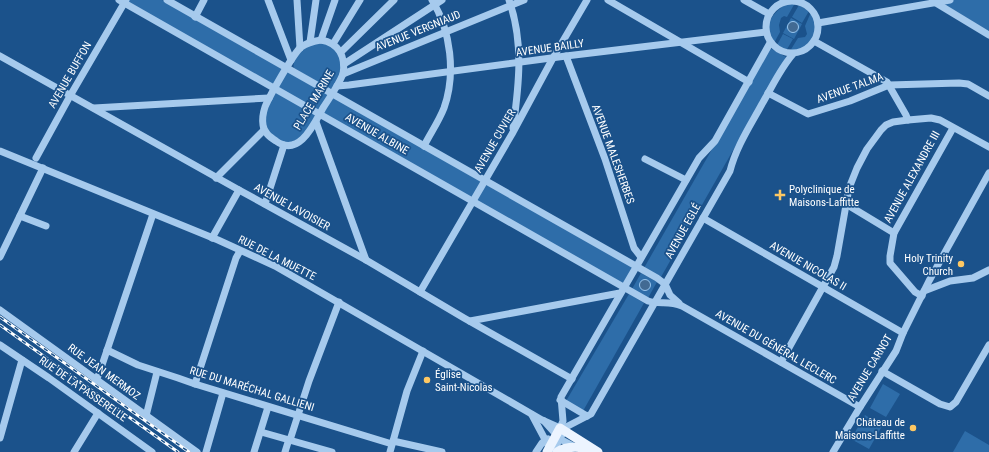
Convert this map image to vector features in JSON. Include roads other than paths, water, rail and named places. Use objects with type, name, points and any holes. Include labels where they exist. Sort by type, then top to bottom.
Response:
[{"type":"main road","points":[[552,449],[560,434],[598,452]]},
{"type":"main road","points":[[552,449],[578,447],[598,452]]},
{"type":"street","name":"AVENUE ALBINE","points":[[167,0],[636,267]]},
{"type":"street","points":[[195,17],[204,0]]},
{"type":"street","points":[[268,0],[292,60]]},
{"type":"street","points":[[297,0],[300,48]]},
{"type":"street","points":[[310,42],[316,0]]},
{"type":"street","points":[[321,40],[335,0]]},
{"type":"street","points":[[333,44],[360,0]]},
{"type":"street","points":[[265,204],[284,145],[278,143],[264,130],[263,113],[269,98],[292,60],[300,48],[310,42],[321,40],[333,44],[341,52],[394,0]]},
{"type":"street","points":[[344,64],[434,2],[442,0]]},
{"type":"street","name":"AVENUE VERGNIAUD","points":[[343,74],[446,32],[510,3],[524,0]]},
{"type":"street","name":"AVENUE CUVIER","points":[[420,292],[512,134],[553,58],[588,0]]},
{"type":"street","points":[[608,0],[748,82]]},
{"type":"street","points":[[744,0],[769,14]]},
{"type":"street","points":[[792,0],[806,2],[816,16],[818,32],[809,48],[802,52],[786,54],[770,43],[766,32],[766,23],[769,14],[781,1],[792,0]]},
{"type":"street","points":[[818,23],[950,0]]},
{"type":"street","name":"AVENUE ALBINE","points":[[123,1],[473,201],[622,290]]},
{"type":"street","name":"AVENUE BUFFON","points":[[36,158],[123,1]]},
{"type":"street","points":[[939,1],[989,31]]},
{"type":"street","points":[[939,1],[989,35]]},
{"type":"street","points":[[424,146],[444,108],[450,72],[449,48],[446,32],[434,2]]},
{"type":"street","points":[[510,3],[516,24],[519,63],[518,92],[512,134]]},
{"type":"street","name":"AVENUE BAILLY","points":[[337,86],[766,32]]},
{"type":"street","points":[[814,41],[889,85],[908,120]]},
{"type":"street","name":"AVENUE EGLÉ","points":[[560,400],[686,180],[699,158],[715,141],[770,43]]},
{"type":"street","name":"PLACE MARINE","points":[[284,145],[295,144],[302,140],[316,122],[343,74],[344,64],[341,52]]},
{"type":"street","name":"AVENUE EGLÉ","points":[[560,434],[566,427],[591,414],[730,171],[735,153],[768,93],[786,62],[793,54]]},
{"type":"street","name":"AVENUE LAVOISIER","points":[[0,56],[216,178],[366,260],[572,380]]},
{"type":"street","name":"AVENUE MALESHERBES","points":[[566,56],[605,159],[634,248],[642,257]]},
{"type":"street","name":"AVENUE TALMA","points":[[768,93],[808,114],[850,101],[889,85],[959,83],[968,84],[989,96]]},
{"type":"street","points":[[93,108],[269,98]]},
{"type":"street","points":[[781,362],[834,267],[849,188],[867,149],[881,130],[893,122],[931,118],[940,120],[989,148]]},
{"type":"street","points":[[316,122],[366,260]]},
{"type":"street","name":"AVENUE ALEXANDRE III","points":[[923,294],[916,292],[890,263],[894,232],[953,128]]},
{"type":"street","points":[[216,178],[264,130]]},
{"type":"street","name":"RUE DE LA MUETTE","points":[[0,151],[212,238],[275,266],[531,413],[578,447]]},
{"type":"street","points":[[645,159],[686,180]]},
{"type":"street","points":[[0,257],[43,168]]},
{"type":"street","name":"AVENUE CARNOT","points":[[833,452],[882,371],[896,351],[928,281],[989,173]]},
{"type":"street","points":[[212,238],[239,190]]},
{"type":"street","points":[[846,204],[894,232]]},
{"type":"street","points":[[96,380],[153,214]]},
{"type":"street","points":[[20,216],[46,226]]},
{"type":"street","name":"AVENUE NICOLAS II","points":[[703,218],[903,333]]},
{"type":"street","points":[[196,384],[234,265],[240,251]]},
{"type":"street","name":"AVENUE DU GÉNÉRAL LECLERC","points":[[636,267],[666,284],[670,295],[682,306]]},
{"type":"street","points":[[923,294],[950,281],[973,278],[989,270]]},
{"type":"street","points":[[470,321],[622,290]]},
{"type":"street","name":"AVENUE DU GÉNÉRAL LECLERC","points":[[622,290],[655,303],[673,302],[682,306],[860,407]]},
{"type":"street","points":[[285,452],[297,415],[339,302]]},
{"type":"street","name":"RUE JEAN MERMOZ","points":[[0,310],[197,452]]},
{"type":"street","name":"RUE DE LA PASSERELLE","points":[[0,345],[49,378],[152,452]]},
{"type":"street","points":[[882,371],[940,404],[950,407],[956,402],[989,345]]},
{"type":"street","name":"RUE DU MARÉCHAL GALLIENI","points":[[107,350],[138,365],[223,393],[392,442],[442,452]]},
{"type":"street","points":[[390,452],[407,391],[423,351]]},
{"type":"street","points":[[0,438],[22,360]]},
{"type":"street","points":[[146,416],[157,372]]},
{"type":"street","points":[[206,452],[223,393]]},
{"type":"street","points":[[560,400],[587,416]]},
{"type":"street","points":[[560,400],[563,421],[560,434]]},
{"type":"street","points":[[254,452],[268,406]]},
{"type":"street","points":[[74,452],[98,413]]},
{"type":"street","points":[[531,413],[552,449]]},
{"type":"street","points":[[261,432],[332,452]]},
{"type":"street","points":[[536,452],[540,446],[552,449]]},
{"type":"railway","points":[[0,317],[189,452]]},
{"type":"railway","points":[[0,325],[178,452]]},
{"type":"place","name":"Polyclinique de Maisons-Laffitte","points":[[780,195]]},
{"type":"place","name":"Holy Trinity Church","points":[[961,264]]},
{"type":"place","name":"Église Saint-Nicolas","points":[[427,380]]},
{"type":"place","name":"Château de Maisons-Laffitte","points":[[913,428]]}]
